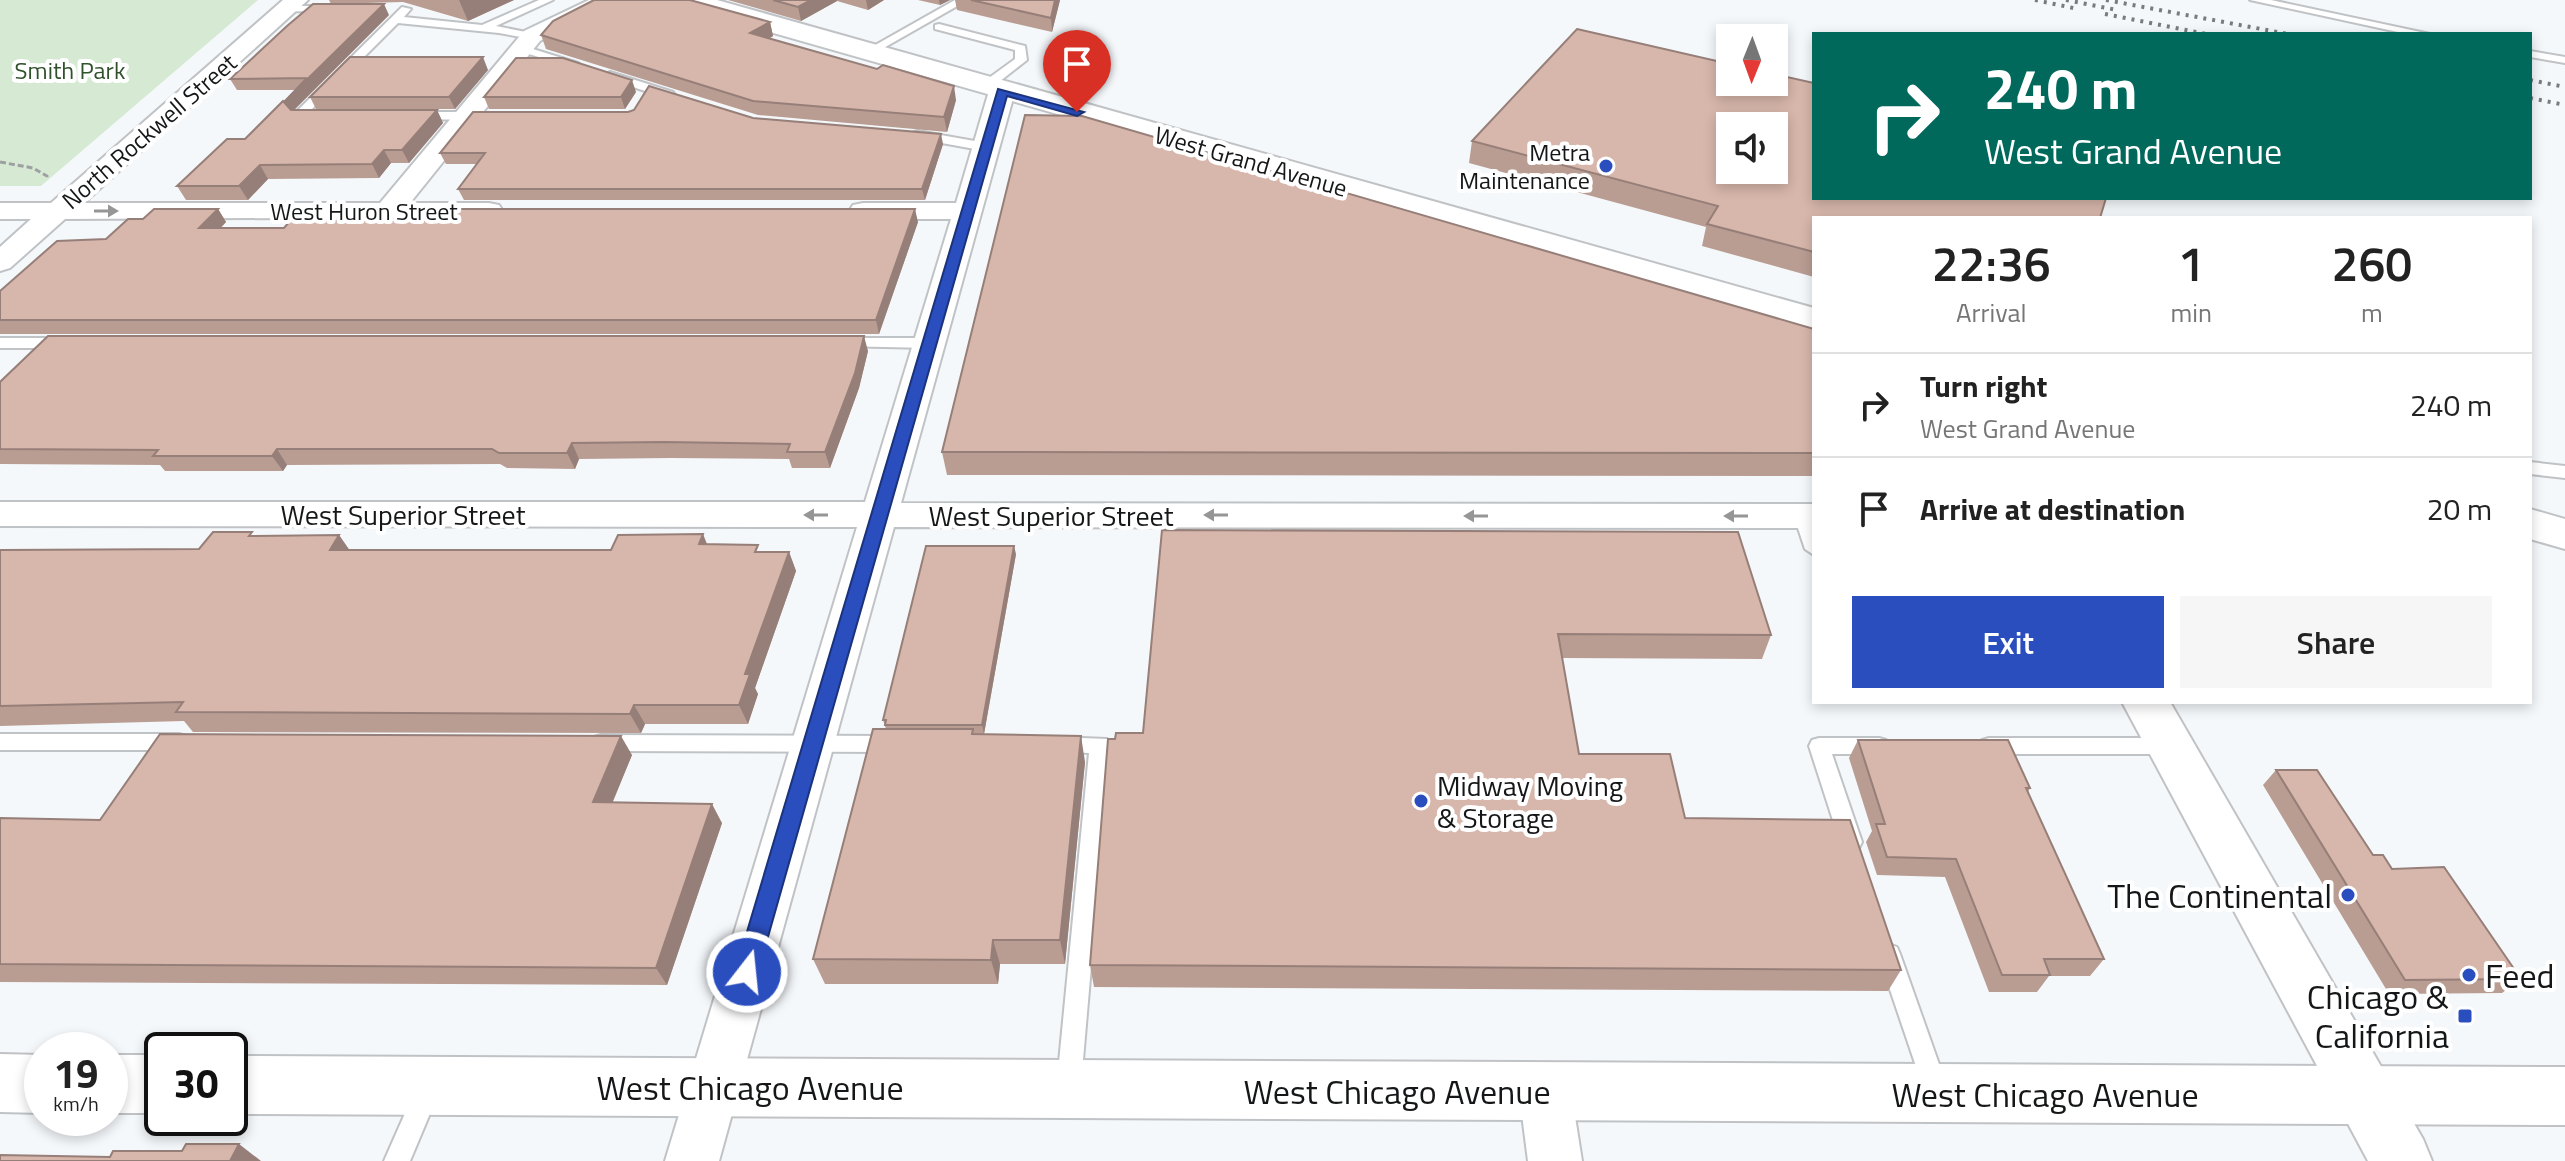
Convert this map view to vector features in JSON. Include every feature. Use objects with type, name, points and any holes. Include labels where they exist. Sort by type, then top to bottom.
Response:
[{"type":"main road","name":"West Grand Avenue","points":[[688,0],[1812,318]]},
{"type":"main road","points":[[2532,525],[2565,534]]},
{"type":"main road","points":[[2158,724],[2401,1161]]},
{"type":"main road","points":[[0,1083],[24,1084]]},
{"type":"main road","name":"West Chicago Avenue","points":[[248,1085],[2565,1096]]},
{"type":"street","points":[[388,211],[478,116],[526,42],[607,0]]},
{"type":"street","name":"North Rockwell Street","points":[[0,262],[52,200],[292,5]]},
{"type":"street","points":[[692,1161],[986,147],[994,89]]},
{"type":"street","name":"West Huron Street","points":[[0,211],[52,200],[388,211],[515,211]]},
{"type":"street","points":[[833,211],[967,211]]},
{"type":"street","name":"West Superior Street","points":[[0,514],[879,515],[1810,527]]},
{"type":"street","points":[[1545,1091],[1555,1161]]},
{"type":"lane","points":[[480,29],[548,0]]},
{"type":"lane","points":[[2255,0],[2414,32]]},
{"type":"lane","points":[[869,52],[961,1]]},
{"type":"lane","points":[[292,5],[348,9]]},
{"type":"lane","points":[[314,116],[298,116],[394,14],[422,26],[480,29],[526,42],[645,93],[688,101]]},
{"type":"lane","points":[[939,27],[1021,48],[1021,60],[994,89]]},
{"type":"lane","points":[[2532,54],[2565,60]]},
{"type":"lane","points":[[407,116],[478,116]]},
{"type":"lane","points":[[907,134],[986,147]]},
{"type":"lane","points":[[0,343],[79,343]]},
{"type":"lane","points":[[823,343],[929,343]]},
{"type":"lane","points":[[2532,468],[2565,472]]},
{"type":"lane","points":[[1974,746],[2158,724]]},
{"type":"lane","points":[[0,742],[205,742]]},
{"type":"lane","points":[[584,743],[905,744]]},
{"type":"lane","points":[[1040,745],[1100,745],[1068,1089]]},
{"type":"lane","points":[[1858,861],[1819,746],[1896,746]]},
{"type":"lane","points":[[1882,932],[1937,1094]]},
{"type":"lane","points":[[397,1161],[429,1086]]},
{"type":"path","points":[[0,162],[33,168],[47,176],[52,200]]},
{"type":"green space","name":"Smith Park","points":[[0,0],[258,0],[41,186],[0,186]]},
{"type":"building","points":[[594,0],[690,0],[770,22],[750,33],[877,69],[883,65],[954,86],[944,117],[753,101],[541,35],[553,21]]},
{"type":"building","points":[[773,0],[811,0],[798,7]]},
{"type":"building","points":[[971,0],[1055,0],[1051,18]]},
{"type":"building","points":[[313,4],[384,4],[284,102],[307,78],[230,79],[287,26]]},
{"type":"building","name":"Metra Maintenance","points":[[1577,29],[1716,61],[1716,96],[1788,96],[1788,77],[1812,83],[1812,200],[2105,200],[2101,216],[1812,216],[1812,251],[1707,224],[1718,206],[1472,141]]},
{"type":"building","points":[[350,57],[483,57],[449,97],[310,97]]},
{"type":"building","points":[[516,58],[563,58],[632,80],[621,97],[484,97]]},
{"type":"building","points":[[649,86],[753,118],[941,134],[922,189],[458,189],[485,153],[440,153],[473,112],[628,112],[634,110]]},
{"type":"building","points":[[283,101],[291,110],[437,110],[402,150],[384,150],[372,164],[260,165],[239,186],[177,186],[227,139],[245,139]]},
{"type":"building","points":[[1025,115],[1082,116],[1812,328],[1812,453],[942,452]]},
{"type":"building","points":[[154,209],[218,209],[199,228],[284,228],[290,221],[432,221],[441,209],[915,209],[876,320],[0,320],[0,291],[57,241],[106,239],[128,219],[143,219]]},
{"type":"building","points":[[48,336],[864,336],[855,373],[825,452],[787,452],[790,444],[664,442],[572,443],[567,453],[499,453],[492,449],[277,449],[272,456],[153,456],[158,450],[0,449],[0,382]]},
{"type":"building","points":[[1162,530],[1738,532],[1771,635],[1558,634],[1579,754],[1670,754],[1685,818],[1850,820],[1901,970],[1090,965],[1108,739],[1115,739],[1116,733],[1143,733]]},
{"type":"building","points":[[213,532],[252,532],[249,536],[339,535],[330,550],[611,550],[618,535],[703,534],[699,544],[758,545],[755,552],[789,552],[745,674],[750,674],[739,705],[634,705],[630,714],[176,712],[183,702],[0,706],[0,550],[199,549]]},
{"type":"building","points":[[926,546],[1014,546],[982,725],[885,725],[886,720],[883,720]]},
{"type":"building","points":[[873,729],[973,729],[972,734],[1081,736],[1060,940],[993,940],[991,960],[813,959]]},
{"type":"building","points":[[160,734],[621,736],[593,802],[712,804],[656,968],[0,964],[0,818],[100,820]]},
{"type":"building","points":[[1858,740],[2008,740],[2030,788],[2026,788],[2104,959],[2044,959],[2050,975],[2002,975],[1956,859],[1887,857],[1876,824],[1885,824]]},
{"type":"building","points":[[2276,770],[2317,770],[2373,855],[2383,855],[2392,869],[2444,867],[2521,979],[2405,980]]},
{"type":"building","points":[[186,1144],[239,1144],[230,1161],[0,1161],[0,1155],[110,1157],[113,1151],[182,1151]]},
{"type":"railway","points":[[2035,0],[2078,9]]},
{"type":"railway","points":[[2066,0],[2117,10]]},
{"type":"railway","points":[[2106,0],[2277,32]]},
{"type":"railway","points":[[2105,14],[2196,32]]},
{"type":"railway","points":[[2532,80],[2565,87]]},
{"type":"railway","points":[[2532,98],[2565,105]]},
{"type":"place","name":"Metra Maintenance","points":[[1606,166]]},
{"type":"place","name":"Midway Moving & Storage","points":[[1421,801]]},
{"type":"place","name":"The Continental","points":[[2348,895]]},
{"type":"place","name":"Feed","points":[[2469,975]]},
{"type":"place","name":"Chicago & California","points":[[2465,1016]]},
{"type":"route","points":[[747,972],[1002,91],[1077,112]]}]
